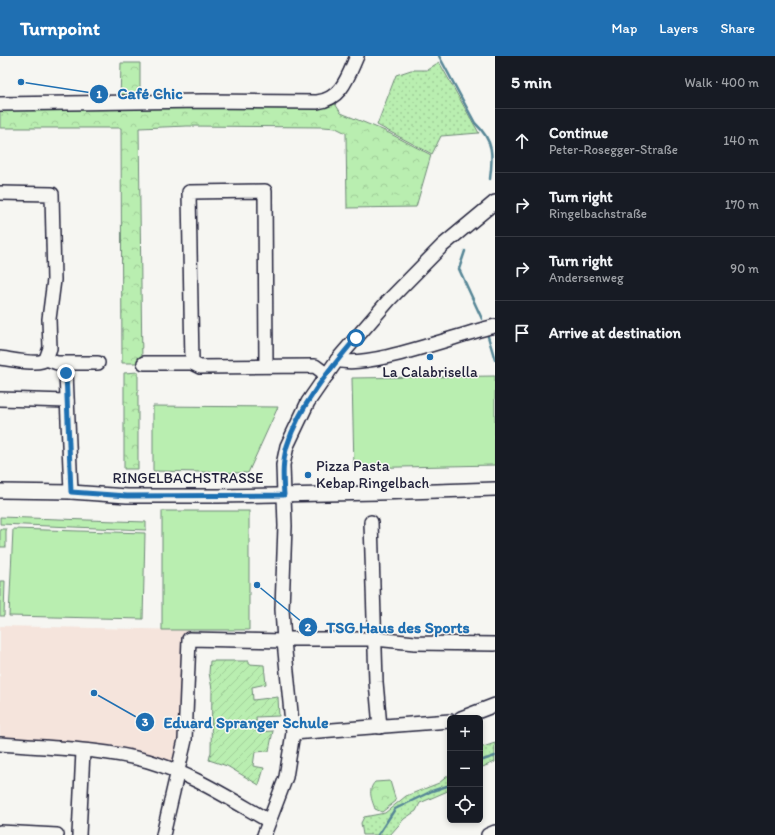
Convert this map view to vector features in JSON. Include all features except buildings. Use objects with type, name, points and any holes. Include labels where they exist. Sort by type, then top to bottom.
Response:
[{"type":"street","points":[[0,104],[218,101],[318,102],[332,99],[344,86],[357,56]]},
{"type":"street","points":[[192,363],[189,192],[265,192],[266,365]]},
{"type":"street","points":[[0,193],[52,194],[54,280],[50,319],[50,348],[46,359]]},
{"type":"street","points":[[264,835],[286,777],[293,734],[284,640],[282,591],[284,495],[283,465],[287,446],[308,402],[337,360],[412,276],[442,246],[495,202]]},
{"type":"street","points":[[337,360],[350,363],[363,361],[495,326]]},
{"type":"street","points":[[0,358],[36,362],[44,361],[46,359],[57,363],[98,363]]},
{"type":"street","points":[[144,363],[192,363],[200,367],[266,365],[315,366],[327,375]]},
{"type":"street","points":[[66,373],[71,492]]},
{"type":"street","points":[[0,400],[67,401]]},
{"type":"street","name":"RINGELBACHSTRASSE","points":[[0,491],[71,492],[127,496],[284,495],[495,489]]},
{"type":"street","points":[[370,522],[380,727]]},
{"type":"street","points":[[163,835],[179,772],[187,720],[189,639],[375,639],[415,643],[495,644]]},
{"type":"street","points":[[469,715],[495,705]]},
{"type":"street","points":[[293,734],[447,721]]},
{"type":"street","points":[[0,744],[83,751],[135,758],[179,772],[269,821]]},
{"type":"street","points":[[78,835],[83,751]]},
{"type":"street","points":[[0,832],[57,835]]},
{"type":"street","points":[[488,835],[495,832]]},
{"type":"shaded area","points":[[0,626],[189,630],[187,720],[179,772],[149,762],[0,744]]},
{"type":"green space","points":[[439,62],[479,133],[441,136],[432,154],[377,125],[396,75],[411,70],[427,70]]},
{"type":"green space","points":[[121,63],[140,63],[140,102],[332,99],[341,113],[385,131],[431,155],[416,207],[347,208],[346,133],[336,128],[187,126],[139,128],[142,363],[122,363],[121,128],[0,128],[0,104],[120,103]]},
{"type":"green space","points":[[138,372],[138,469],[124,469],[124,373]]},
{"type":"green space","points":[[495,376],[495,465],[354,468],[352,378]]},
{"type":"green space","points":[[153,406],[278,407],[248,473],[153,471]]},
{"type":"green space","points":[[162,511],[249,511],[249,630],[162,630]]},
{"type":"green space","points":[[0,517],[146,522],[146,530],[0,524]]},
{"type":"green space","points":[[0,529],[6,529],[6,547],[0,547]]},
{"type":"green space","points":[[13,529],[145,533],[143,619],[9,616]]},
{"type":"green space","points":[[0,581],[5,581],[4,616],[0,616]]},
{"type":"green space","points":[[210,661],[249,661],[249,664],[264,665],[266,684],[252,687],[253,700],[278,697],[279,716],[256,717],[257,732],[273,731],[269,751],[255,752],[253,766],[264,768],[259,785],[227,766],[209,760],[211,752],[212,689],[209,673]]},
{"type":"green space","points":[[495,743],[495,762],[483,767],[483,751],[483,747]]},
{"type":"green space","points":[[447,776],[447,791],[420,803],[416,811],[404,819],[390,835],[363,835],[361,823],[364,817],[385,813],[406,796],[439,783]]},
{"type":"green space","points":[[390,781],[396,801],[382,812],[375,809],[371,795],[371,788],[375,782]]},
{"type":"waterway","points":[[439,56],[475,123],[489,142],[492,155],[490,179]]},
{"type":"waterway","points":[[465,251],[459,269],[482,319]]},
{"type":"waterway","points":[[487,333],[495,360]]},
{"type":"waterway","points":[[483,760],[495,756]]},
{"type":"waterway","points":[[378,835],[395,809],[432,791],[447,786]]},
{"type":"place","name":"Café Chic","points":[[21,82]]},
{"type":"place","name":"La Calabrisella","points":[[430,357]]},
{"type":"place","name":"Pizza Pasta Kebap Ringelbach","points":[[308,475]]},
{"type":"place","name":"TSG Haus des Sports","points":[[257,585]]},
{"type":"place","name":"Eduard Spranger Schule","points":[[94,693]]},
{"type":"route","points":[[66,373],[71,492],[127,496],[284,495],[283,465],[292,431],[308,402],[337,360],[356,338]]}]
